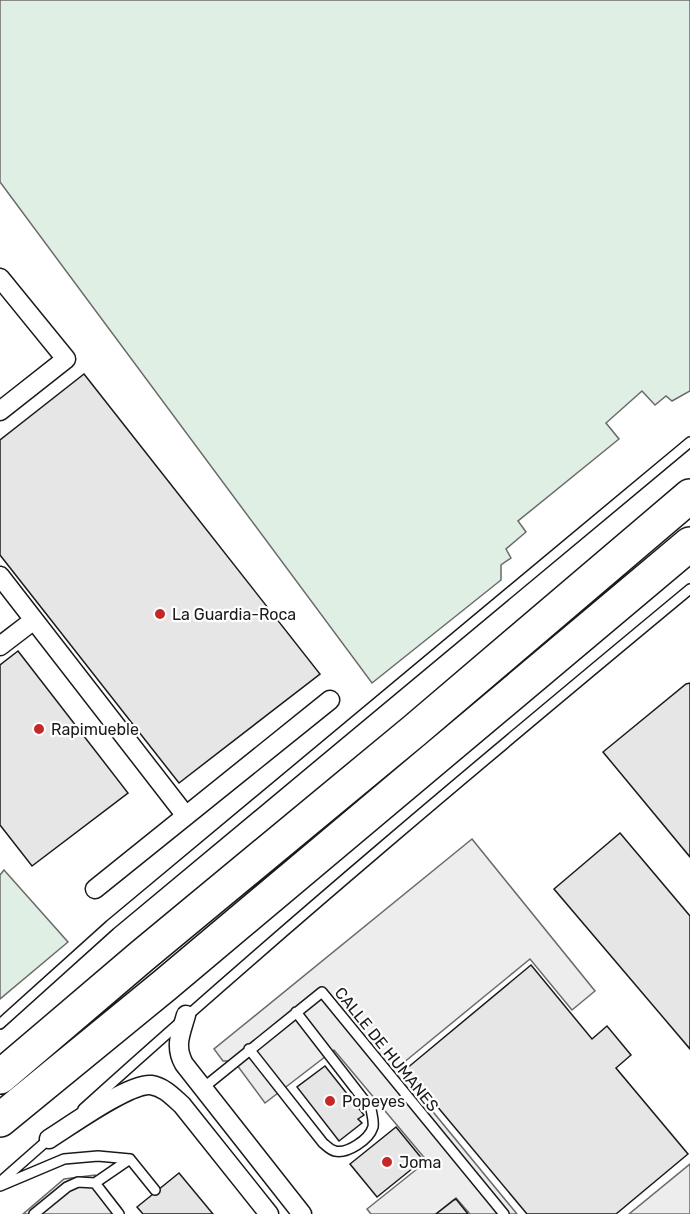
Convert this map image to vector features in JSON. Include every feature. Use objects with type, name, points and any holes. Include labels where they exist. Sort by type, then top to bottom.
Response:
[{"type":"highway","points":[[0,1077],[414,731],[690,496]]},
{"type":"highway","points":[[0,1120],[165,985],[690,543]]},
{"type":"street","points":[[0,278],[66,359],[0,411]]},
{"type":"street","points":[[0,576],[186,816]]},
{"type":"street","points":[[0,646],[34,620]]},
{"type":"street","points":[[95,889],[330,700]]},
{"type":"street","points":[[186,1015],[177,1042],[179,1055],[302,1214]]},
{"type":"street","points":[[49,1139],[113,1099],[136,1088],[150,1085],[165,1090],[182,1106],[269,1214]]},
{"type":"lane","points":[[0,1024],[110,925],[690,442]]},
{"type":"lane","points":[[0,1184],[186,1015],[449,789],[690,588]]},
{"type":"lane","name":"CALLE DE HUMANES","points":[[203,1088],[322,992],[504,1214]]},
{"type":"lane","points":[[249,1049],[323,1143],[333,1150],[342,1152],[352,1148],[368,1136],[373,1127],[371,1109],[296,1012]]},
{"type":"lane","points":[[0,1184],[64,1159],[98,1156],[130,1159],[156,1190]]},
{"type":"lane","points":[[34,1214],[67,1187],[78,1182],[95,1183],[130,1159]]},
{"type":"lane","points":[[95,1183],[119,1214]]},
{"type":"green space","points":[[0,0],[690,0],[690,391],[672,401],[666,396],[655,405],[642,391],[606,423],[619,439],[518,521],[526,532],[506,549],[511,558],[501,565],[501,580],[372,683],[0,182]]},
{"type":"green space","points":[[4,870],[68,942],[0,999],[0,875]]},
{"type":"shaded area","points":[[472,839],[595,991],[572,1010],[530,959],[397,1068],[517,1214],[470,1214],[456,1198],[436,1214],[371,1214],[367,1209],[427,1161],[334,1050],[265,1103],[234,1061],[223,1061],[214,1049]]},
{"type":"shaded area","points":[[690,1164],[690,1214],[629,1214]]},
{"type":"shaded area","points":[[95,1175],[121,1208],[114,1214],[23,1214],[64,1179]]},
{"type":"building","name":"La Guardia-Roca","points":[[84,374],[320,674],[179,783],[0,555],[0,440]]},
{"type":"building","name":"Rapimueble","points":[[18,651],[128,793],[32,866],[0,825],[0,665]]},
{"type":"building","points":[[690,683],[690,857],[603,752]]},
{"type":"building","points":[[620,833],[690,916],[690,1049],[554,889]]},
{"type":"building","points":[[531,965],[592,1039],[607,1026],[631,1055],[616,1068],[688,1154],[616,1214],[527,1214],[406,1069]]},
{"type":"building","name":"Popeyes","points":[[325,1066],[364,1115],[358,1119],[362,1123],[339,1141],[297,1087]]},
{"type":"building","name":"Joma","points":[[396,1127],[423,1160],[377,1197],[350,1164]]},
{"type":"building","points":[[179,1173],[213,1214],[143,1214],[137,1207]]},
{"type":"building","points":[[456,1199],[468,1214],[436,1214],[454,1200]]},
{"type":"place","name":"La Guardia-Roca","points":[[160,614]]},
{"type":"place","name":"Rapimueble","points":[[39,729]]},
{"type":"place","name":"Popeyes","points":[[330,1101]]},
{"type":"place","name":"Joma","points":[[387,1162]]}]
